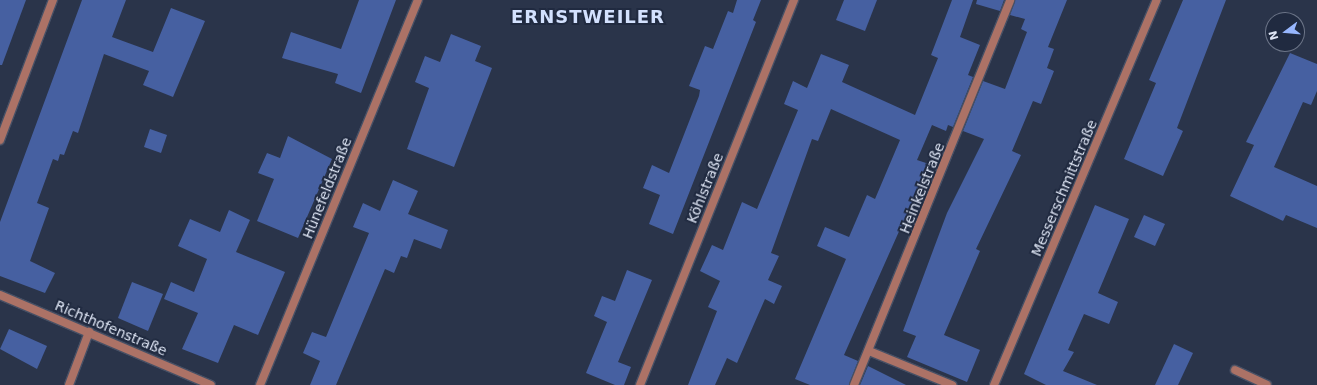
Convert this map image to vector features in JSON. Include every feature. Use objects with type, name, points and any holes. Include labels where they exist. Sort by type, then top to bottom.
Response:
[{"type":"street","points":[[0,140],[53,0]]},
{"type":"street","name":"Hünefeldstraße","points":[[260,385],[418,0]]},
{"type":"street","name":"Köhlstraße","points":[[640,385],[794,0]]},
{"type":"street","name":"Heinkelstraße","points":[[854,385],[1010,0]]},
{"type":"street","name":"Messerschmittstraße","points":[[994,385],[1156,0]]},
{"type":"street","name":"Richthofenstraße","points":[[0,295],[211,385]]},
{"type":"street","points":[[68,385],[89,332]]},
{"type":"street","points":[[869,351],[952,385]]},
{"type":"street","points":[[1235,370],[1267,385]]},
{"type":"building","points":[[0,0],[26,0],[2,65],[0,65]]},
{"type":"building","points":[[82,0],[126,0],[112,37],[153,52],[171,8],[205,21],[173,97],[143,85],[149,71],[104,54],[78,133],[73,131],[64,155],[60,154],[58,161],[53,159],[37,203],[49,208],[30,261],[55,273],[45,293],[0,276],[0,222]]},
{"type":"building","points":[[359,0],[396,0],[361,93],[335,83],[338,74],[282,58],[291,32],[341,49]]},
{"type":"building","points":[[737,0],[761,0],[753,20],[756,22],[673,234],[649,224],[660,195],[643,188],[652,165],[669,173],[699,96],[700,90],[689,86],[705,46],[713,49],[728,11],[733,13]]},
{"type":"building","points":[[844,0],[877,0],[865,31],[836,20]]},
{"type":"building","points":[[952,0],[973,0],[960,37],[980,45],[968,75],[973,77],[953,127],[948,125],[946,131],[932,125],[917,160],[929,164],[844,355],[858,361],[849,385],[810,385],[795,379],[846,259],[817,246],[825,227],[849,237],[867,195],[875,199],[900,140],[831,109],[818,141],[812,139],[771,253],[779,256],[768,280],[782,286],[774,304],[765,299],[737,363],[727,358],[715,385],[688,385],[717,311],[708,307],[720,281],[700,271],[712,245],[723,250],[742,202],[757,209],[798,110],[784,104],[793,81],[807,88],[821,54],[849,65],[842,82],[915,115],[938,58],[931,55]]},
{"type":"building","points":[[977,0],[1004,0],[1000,11],[976,4]]},
{"type":"building","points":[[1015,0],[1067,0],[1048,47],[1054,49],[1047,68],[1054,71],[1041,104],[1033,101],[1012,151],[1021,155],[976,249],[980,251],[944,335],[980,350],[967,382],[907,357],[916,336],[903,331],[947,213],[984,139],[963,131],[983,81],[1005,89],[1027,32],[1021,29],[1025,19],[1010,15]]},
{"type":"building","points":[[1183,0],[1226,0],[1177,128],[1183,131],[1163,176],[1124,159],[1156,83],[1149,80]]},
{"type":"building","points":[[451,34],[481,46],[475,61],[492,68],[454,167],[407,149],[429,88],[415,82],[425,56],[440,62]]},
{"type":"building","points":[[1290,53],[1317,64],[1317,91],[1311,105],[1303,102],[1274,167],[1317,186],[1317,228],[1286,215],[1283,221],[1230,196],[1254,145],[1246,142]]},
{"type":"building","points":[[150,129],[167,135],[161,153],[144,147]]},
{"type":"building","points":[[288,136],[332,159],[298,238],[257,221],[274,179],[258,173],[267,153],[280,158]]},
{"type":"building","points":[[393,180],[418,191],[408,214],[448,230],[441,249],[414,239],[407,258],[401,256],[394,273],[385,269],[336,385],[310,385],[320,361],[303,353],[312,332],[326,337],[369,233],[353,227],[363,203],[380,211]]},
{"type":"building","points":[[1095,205],[1129,219],[1098,293],[1118,302],[1109,324],[1084,314],[1068,350],[1074,352],[1063,371],[1097,385],[1046,385],[1024,374]]},
{"type":"building","points":[[229,210],[250,220],[236,252],[285,272],[258,335],[234,325],[218,363],[182,349],[198,313],[164,299],[171,282],[194,292],[207,259],[178,246],[190,219],[220,232]]},
{"type":"building","points":[[1144,215],[1165,224],[1155,246],[1134,237]]},
{"type":"building","points":[[627,270],[652,280],[618,362],[631,367],[624,385],[615,385],[586,373],[607,322],[594,316],[602,296],[615,301]]},
{"type":"building","points":[[132,282],[163,294],[148,331],[118,318]]},
{"type":"building","points":[[9,329],[47,346],[37,369],[0,349]]},
{"type":"building","points":[[1174,344],[1193,353],[1178,385],[1155,385]]},
{"type":"building","points":[[868,366],[906,385],[860,385]]},
{"type":"district","name":"ERNSTWEILER","points":[[588,17]]}]
